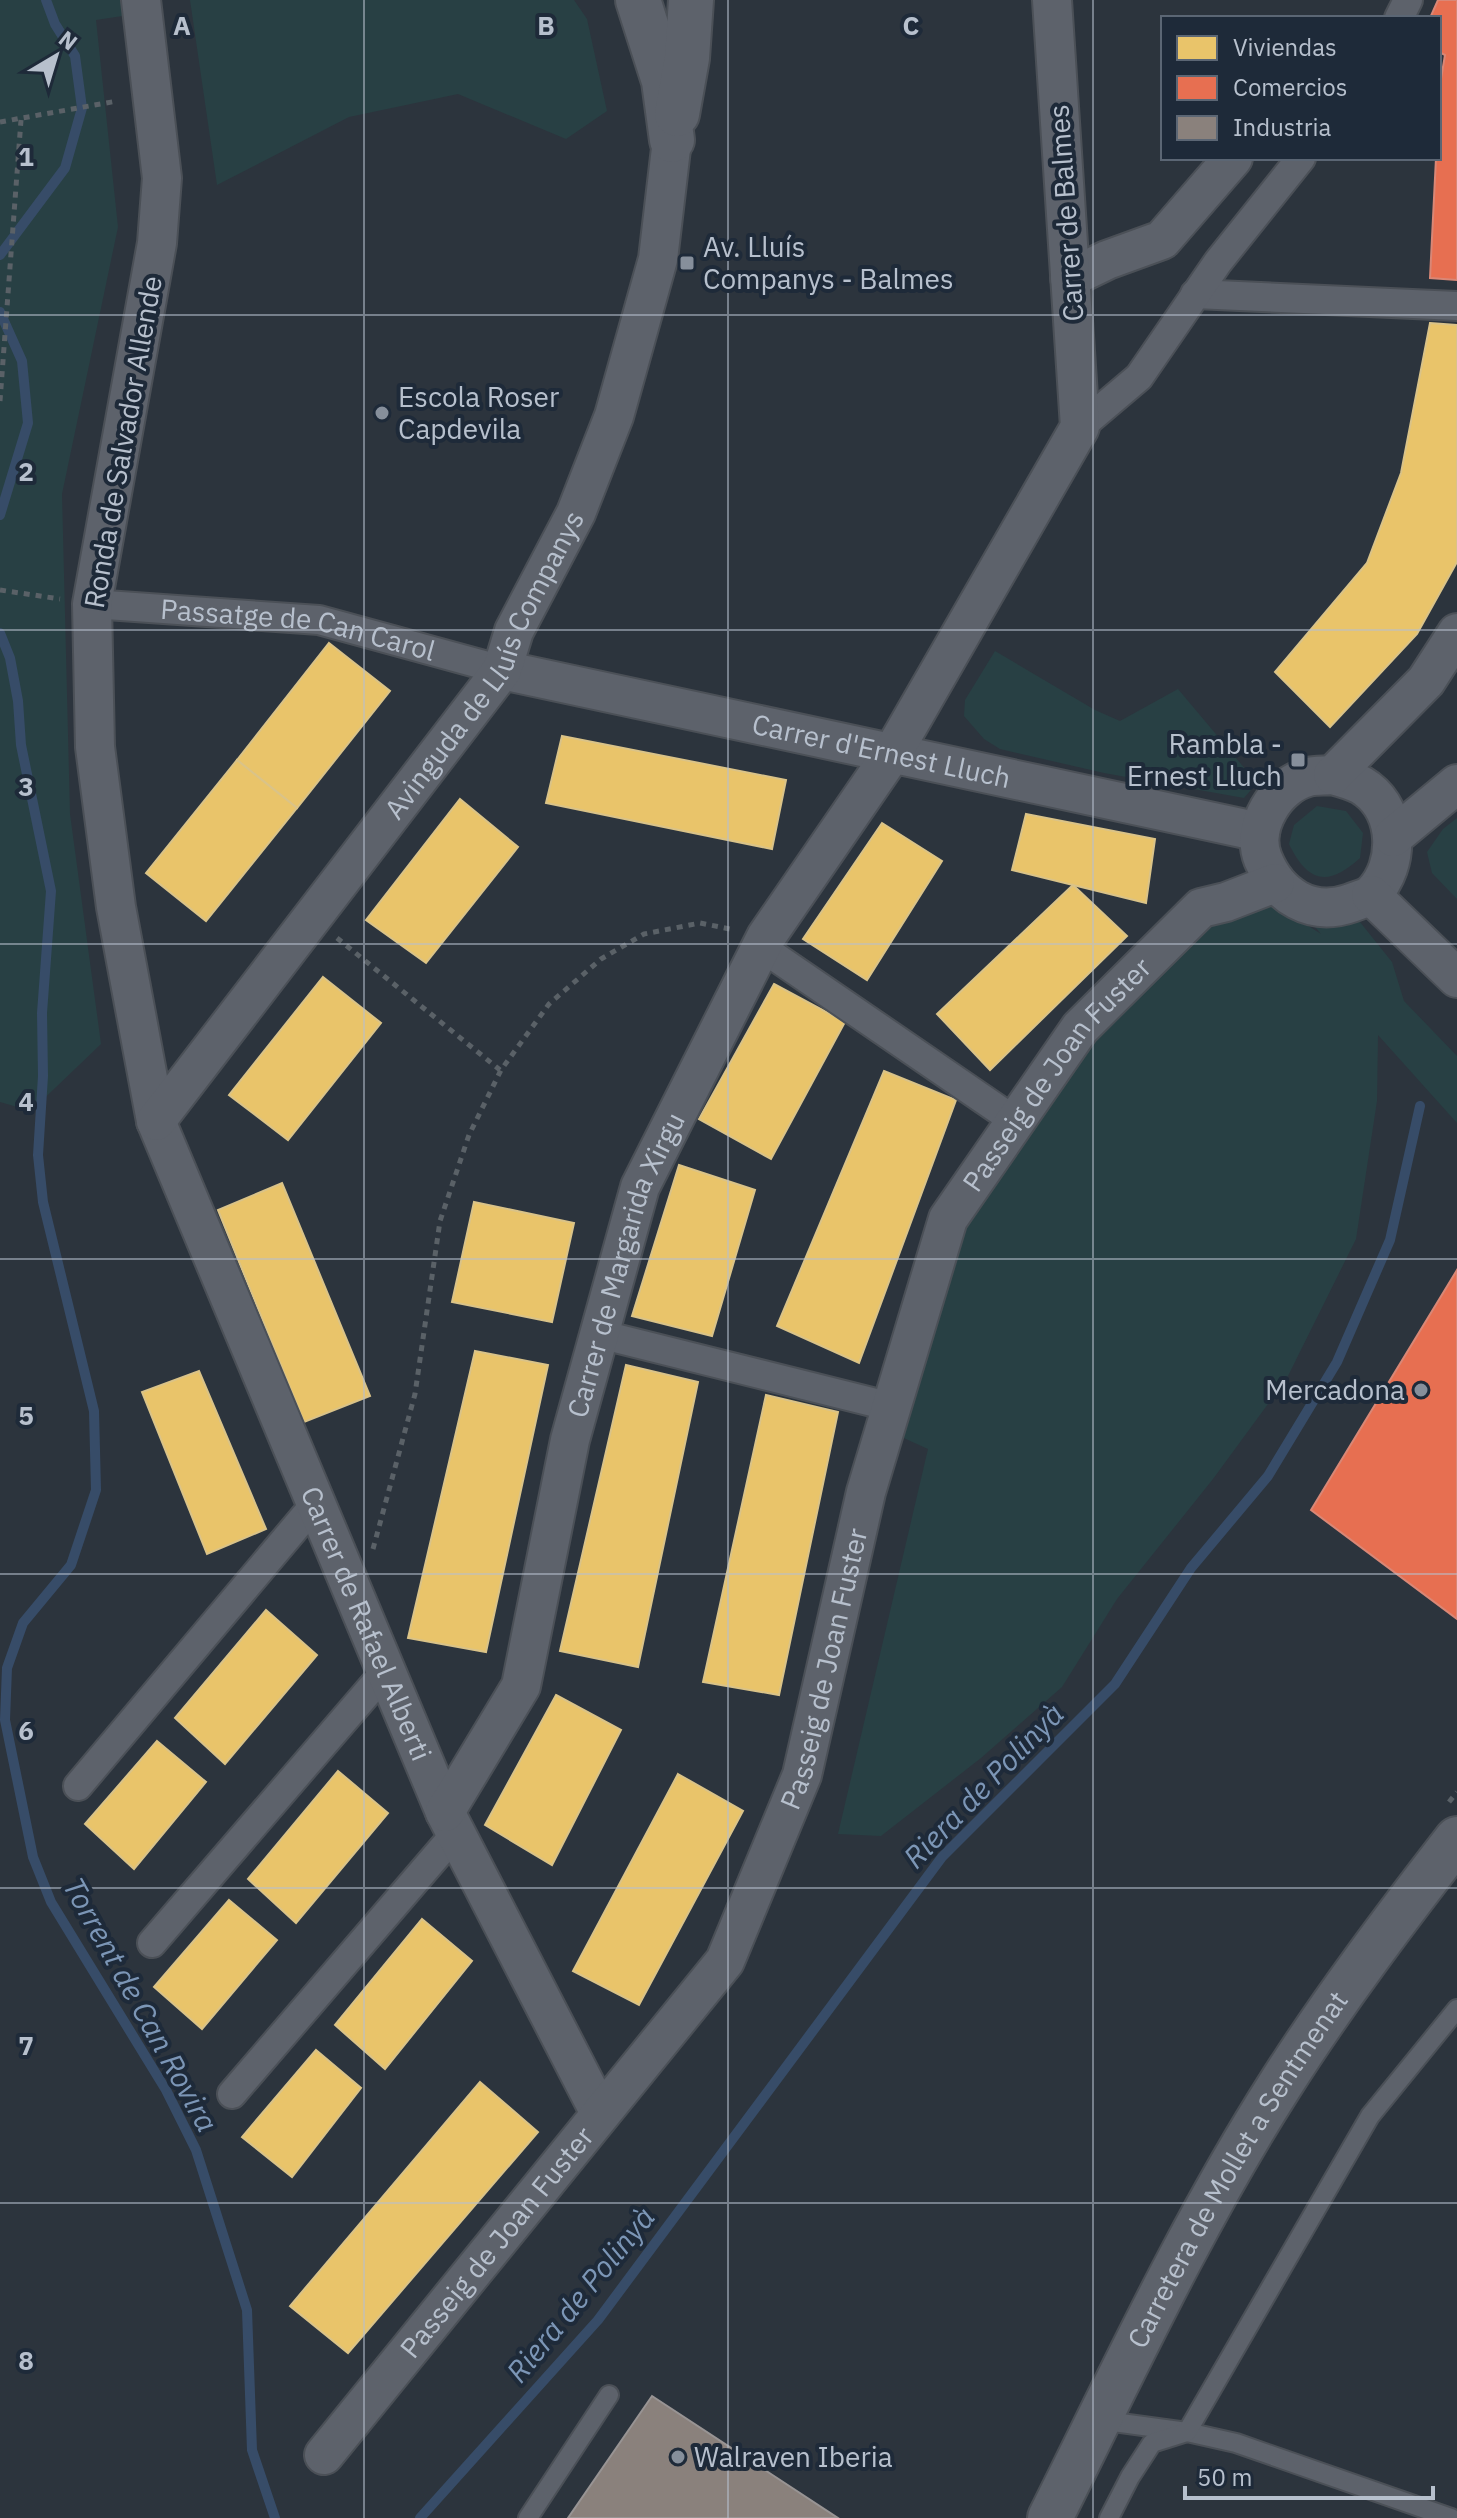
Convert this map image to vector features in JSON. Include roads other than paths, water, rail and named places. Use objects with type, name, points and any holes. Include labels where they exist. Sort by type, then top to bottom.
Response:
[{"type":"street","name":"Ronda de Salvador Allende","points":[[141,0],[162,178],[157,243],[92,604],[95,747],[116,907],[156,1121]]},
{"type":"street","points":[[639,0],[663,5],[689,0],[687,58],[672,140],[664,81],[639,0]]},
{"type":"street","name":"Carrer de Balmes","points":[[1052,0],[1080,427]]},
{"type":"street","name":"Avinguda de Lluís Companys","points":[[156,1121],[502,670],[514,631],[576,513],[614,416],[658,259],[672,140]]},
{"type":"street","points":[[1070,278],[1107,260],[1162,240],[1231,160]]},
{"type":"street","points":[[1080,427],[1139,377],[1195,294],[1299,160]]},
{"type":"street","points":[[1195,294],[1457,306]]},
{"type":"street","name":"Carrer de Margarida Xirgu","points":[[451,1822],[521,1686],[570,1440],[640,1187],[763,942],[893,752],[1080,427]]},
{"type":"street","name":"Passatge de Can Carol","points":[[92,604],[319,620],[502,670]]},
{"type":"street","points":[[1333,775],[1426,681],[1457,633]]},
{"type":"street","name":"Carrer d'Ernest Lluch","points":[[502,670],[1260,832]]},
{"type":"street","points":[[1333,775],[1355,781],[1369,790],[1384,808],[1393,837],[1392,856],[1383,878],[1371,895],[1337,907],[1314,907],[1292,899],[1275,883],[1261,856],[1260,832],[1268,808],[1287,787],[1308,777],[1333,775]]},
{"type":"street","points":[[1393,837],[1457,784]]},
{"type":"street","name":"Passeig de Joan Fuster","points":[[324,2455],[725,1961],[802,1775],[866,1492],[948,1219],[1080,1028],[1201,908],[1275,883]]},
{"type":"street","points":[[1371,895],[1457,978]]},
{"type":"street","points":[[763,942],[1015,1121]]},
{"type":"street","name":"Carrer de Rafael Alberti","points":[[156,1121],[451,1822],[600,2113]]},
{"type":"street","points":[[599,1334],[892,1407]]},
{"type":"street","points":[[78,1786],[316,1503]]},
{"type":"street","points":[[152,1943],[386,1671]]},
{"type":"street","points":[[232,2094],[451,1822]]},
{"type":"street","name":"Carretera de Mollet a Sentmenat","points":[[1050,2518],[1195,2229],[1280,2085],[1384,1934],[1457,1839]]},
{"type":"lane","points":[[1109,2518],[1152,2443],[1187,2432],[1370,2116],[1457,2009]]},
{"type":"lane","points":[[528,2518],[609,2395]]},
{"type":"lane","points":[[1099,2420],[1187,2432],[1236,2443],[1451,2518]]},
{"type":"waterway","name":"Torrent de Can Rovira","points":[[0,255],[65,168],[82,108],[75,56],[55,24],[46,0]]},
{"type":"waterway","name":"Torrent de Can Rovira","points":[[0,312],[22,361],[28,423],[0,515]]},
{"type":"waterway","name":"Torrent de Can Rovira","points":[[0,633],[10,658],[18,701],[21,745],[51,891],[42,1013],[43,1076],[38,1155],[43,1202],[94,1411],[96,1490],[71,1565],[23,1623],[7,1668],[5,1720],[33,1857],[51,1902],[166,2090],[196,2150],[247,2310],[252,2450],[275,2518]]},
{"type":"waterway","name":"Riera de Polinyà","points":[[420,2518],[598,2320],[942,1857],[1115,1684],[1191,1568],[1268,1476],[1337,1362],[1390,1240],[1420,1106]]},
{"type":"place","name":"Av. Lluís Companys - Balmes","points":[[687,263]]},
{"type":"place","name":"Escola Roser Capdevila","points":[[382,413]]},
{"type":"place","name":"Rambla - Ernest Lluch","points":[[1298,760]]},
{"type":"place","name":"Mercadona","points":[[1421,1390]]},
{"type":"place","name":"Walraven Iberia","points":[[678,2457]]}]
